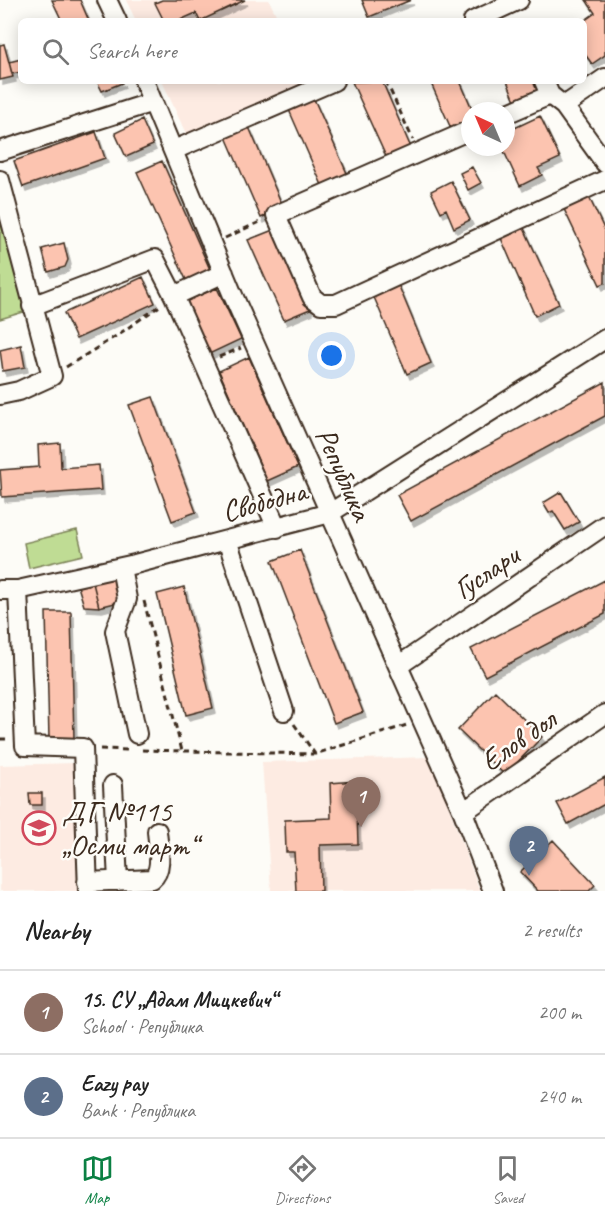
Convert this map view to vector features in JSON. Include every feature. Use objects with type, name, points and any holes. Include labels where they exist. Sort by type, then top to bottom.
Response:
[{"type":"street","points":[[107,0],[116,18]]},
{"type":"street","points":[[478,12],[515,8]]},
{"type":"street","points":[[587,84],[605,78]]},
{"type":"street","name":"Република","points":[[145,84],[254,342],[463,812],[493,891]]},
{"type":"street","points":[[174,150],[327,84]]},
{"type":"street","points":[[515,110],[553,94],[586,84]]},
{"type":"street","points":[[553,94],[605,164]]},
{"type":"street","points":[[0,151],[153,102]]},
{"type":"street","points":[[461,134],[276,215],[312,297],[321,304],[336,304],[605,180]]},
{"type":"street","points":[[0,180],[52,376],[19,391],[0,395]]},
{"type":"street","points":[[32,306],[155,259],[174,296],[277,528]]},
{"type":"street","points":[[174,296],[224,273]]},
{"type":"street","name":"Свободна","points":[[0,590],[18,590],[121,567],[330,513],[605,339]]},
{"type":"street","name":"Гуслари","points":[[398,666],[605,525]]},
{"type":"street","points":[[227,540],[284,711]]},
{"type":"street","points":[[121,567],[128,599],[115,631],[137,734]]},
{"type":"street","points":[[18,590],[26,746],[83,748],[88,887],[118,881],[152,879],[156,876],[159,870],[157,831]]},
{"type":"street","name":"Елов дол","points":[[463,812],[605,714]]},
{"type":"street","points":[[113,785],[118,881]]},
{"type":"path","points":[[387,84],[418,153]]},
{"type":"path","points":[[212,243],[276,215]]},
{"type":"path","points":[[52,376],[174,296]]},
{"type":"path","points":[[204,363],[254,342]]},
{"type":"path","points":[[144,597],[183,752]]},
{"type":"path","points":[[284,711],[315,754]]},
{"type":"path","points":[[83,748],[315,754],[422,720]]},
{"type":"shaded area","points":[[126,0],[269,0],[278,18],[135,18]]},
{"type":"shaded area","points":[[163,84],[304,84],[187,136]]},
{"type":"shaded area","points":[[430,757],[480,891],[271,891],[262,762]]},
{"type":"shaded area","name":"ДГ №115 „Осми март“","points":[[76,763],[79,891],[0,891],[0,765]]},
{"type":"green space","points":[[0,215],[27,311],[0,319]]},
{"type":"green space","points":[[77,530],[83,555],[29,568],[24,543]]},
{"type":"building","points":[[52,0],[80,0],[88,18],[61,18]]},
{"type":"building","points":[[162,0],[245,0],[206,18],[198,18],[196,13],[185,18],[162,18],[155,3]]},
{"type":"building","points":[[362,0],[411,0],[369,17]]},
{"type":"building","points":[[586,0],[605,0],[605,55],[592,64],[587,57],[587,19],[595,13]]},
{"type":"building","points":[[4,44],[13,77],[0,80],[0,45]]},
{"type":"building","points":[[18,60],[18,73],[12,74],[9,62]]},
{"type":"building","points":[[98,84],[120,84],[102,91]]},
{"type":"building","points":[[353,84],[383,84],[412,150],[388,161]]},
{"type":"building","points":[[431,84],[461,84],[469,102],[461,102],[461,129],[453,133]]},
{"type":"building","points":[[508,84],[537,84],[541,93],[516,103]]},
{"type":"building","points":[[314,99],[350,180],[325,192],[289,110]]},
{"type":"building","points":[[540,116],[560,158],[538,168],[542,175],[520,186],[506,156],[515,156],[515,128]]},
{"type":"building","points":[[142,120],[153,145],[126,157],[115,133]]},
{"type":"building","points":[[249,127],[283,207],[261,218],[226,137]]},
{"type":"building","points":[[96,132],[105,158],[23,187],[14,161]]},
{"type":"building","points":[[162,161],[212,274],[188,284],[137,172]]},
{"type":"building","points":[[472,167],[481,183],[468,190],[460,173]]},
{"type":"building","points":[[451,181],[470,220],[454,228],[446,209],[441,212],[431,191]]},
{"type":"building","points":[[588,195],[605,231],[605,283],[600,285],[563,207]]},
{"type":"building","points":[[523,226],[559,304],[535,316],[500,236]]},
{"type":"building","points":[[273,230],[310,309],[284,320],[248,240]]},
{"type":"building","points":[[64,243],[68,260],[65,267],[48,272],[42,249]]},
{"type":"building","points":[[143,277],[155,303],[76,339],[64,313]]},
{"type":"building","points":[[398,284],[431,363],[407,374],[373,295]]},
{"type":"building","points":[[217,288],[241,339],[207,355],[184,302]]},
{"type":"building","points":[[21,345],[25,367],[3,371],[0,350]]},
{"type":"building","points":[[249,357],[298,467],[267,481],[219,371]]},
{"type":"building","points":[[605,382],[605,416],[411,521],[397,495]]},
{"type":"building","points":[[153,397],[196,512],[172,521],[129,405]]},
{"type":"building","points":[[60,443],[61,468],[99,465],[101,490],[2,497],[0,470],[39,467],[38,445]]},
{"type":"building","points":[[561,492],[579,522],[565,530],[553,511],[549,513],[543,503]]},
{"type":"building","points":[[300,550],[363,712],[334,723],[272,561]]},
{"type":"building","points":[[113,575],[119,602],[99,607],[92,579]]},
{"type":"building","points":[[605,580],[605,614],[485,676],[471,649]]},
{"type":"building","points":[[93,583],[99,607],[84,606],[78,586]]},
{"type":"building","points":[[184,587],[213,708],[186,715],[157,594]]},
{"type":"building","points":[[46,612],[71,612],[74,739],[49,739]]},
{"type":"building","points":[[495,691],[542,737],[505,775],[458,730]]},
{"type":"building","points":[[605,777],[605,804],[568,824],[557,803]]},
{"type":"building","points":[[356,781],[358,844],[320,845],[321,891],[296,891],[294,852],[286,852],[285,820],[331,818],[330,783]]},
{"type":"building","points":[[29,793],[42,793],[42,805],[30,805]]},
{"type":"building","points":[[553,840],[595,885],[589,891],[538,891],[520,872]]},
{"type":"place","name":"15. СУ „Адам Мицкевич“","points":[[361,827]]},
{"type":"place","name":"ДГ №115 „Осми март“","points":[[39,828]]},
{"type":"place","name":"Eazy pay","points":[[529,876]]}]
